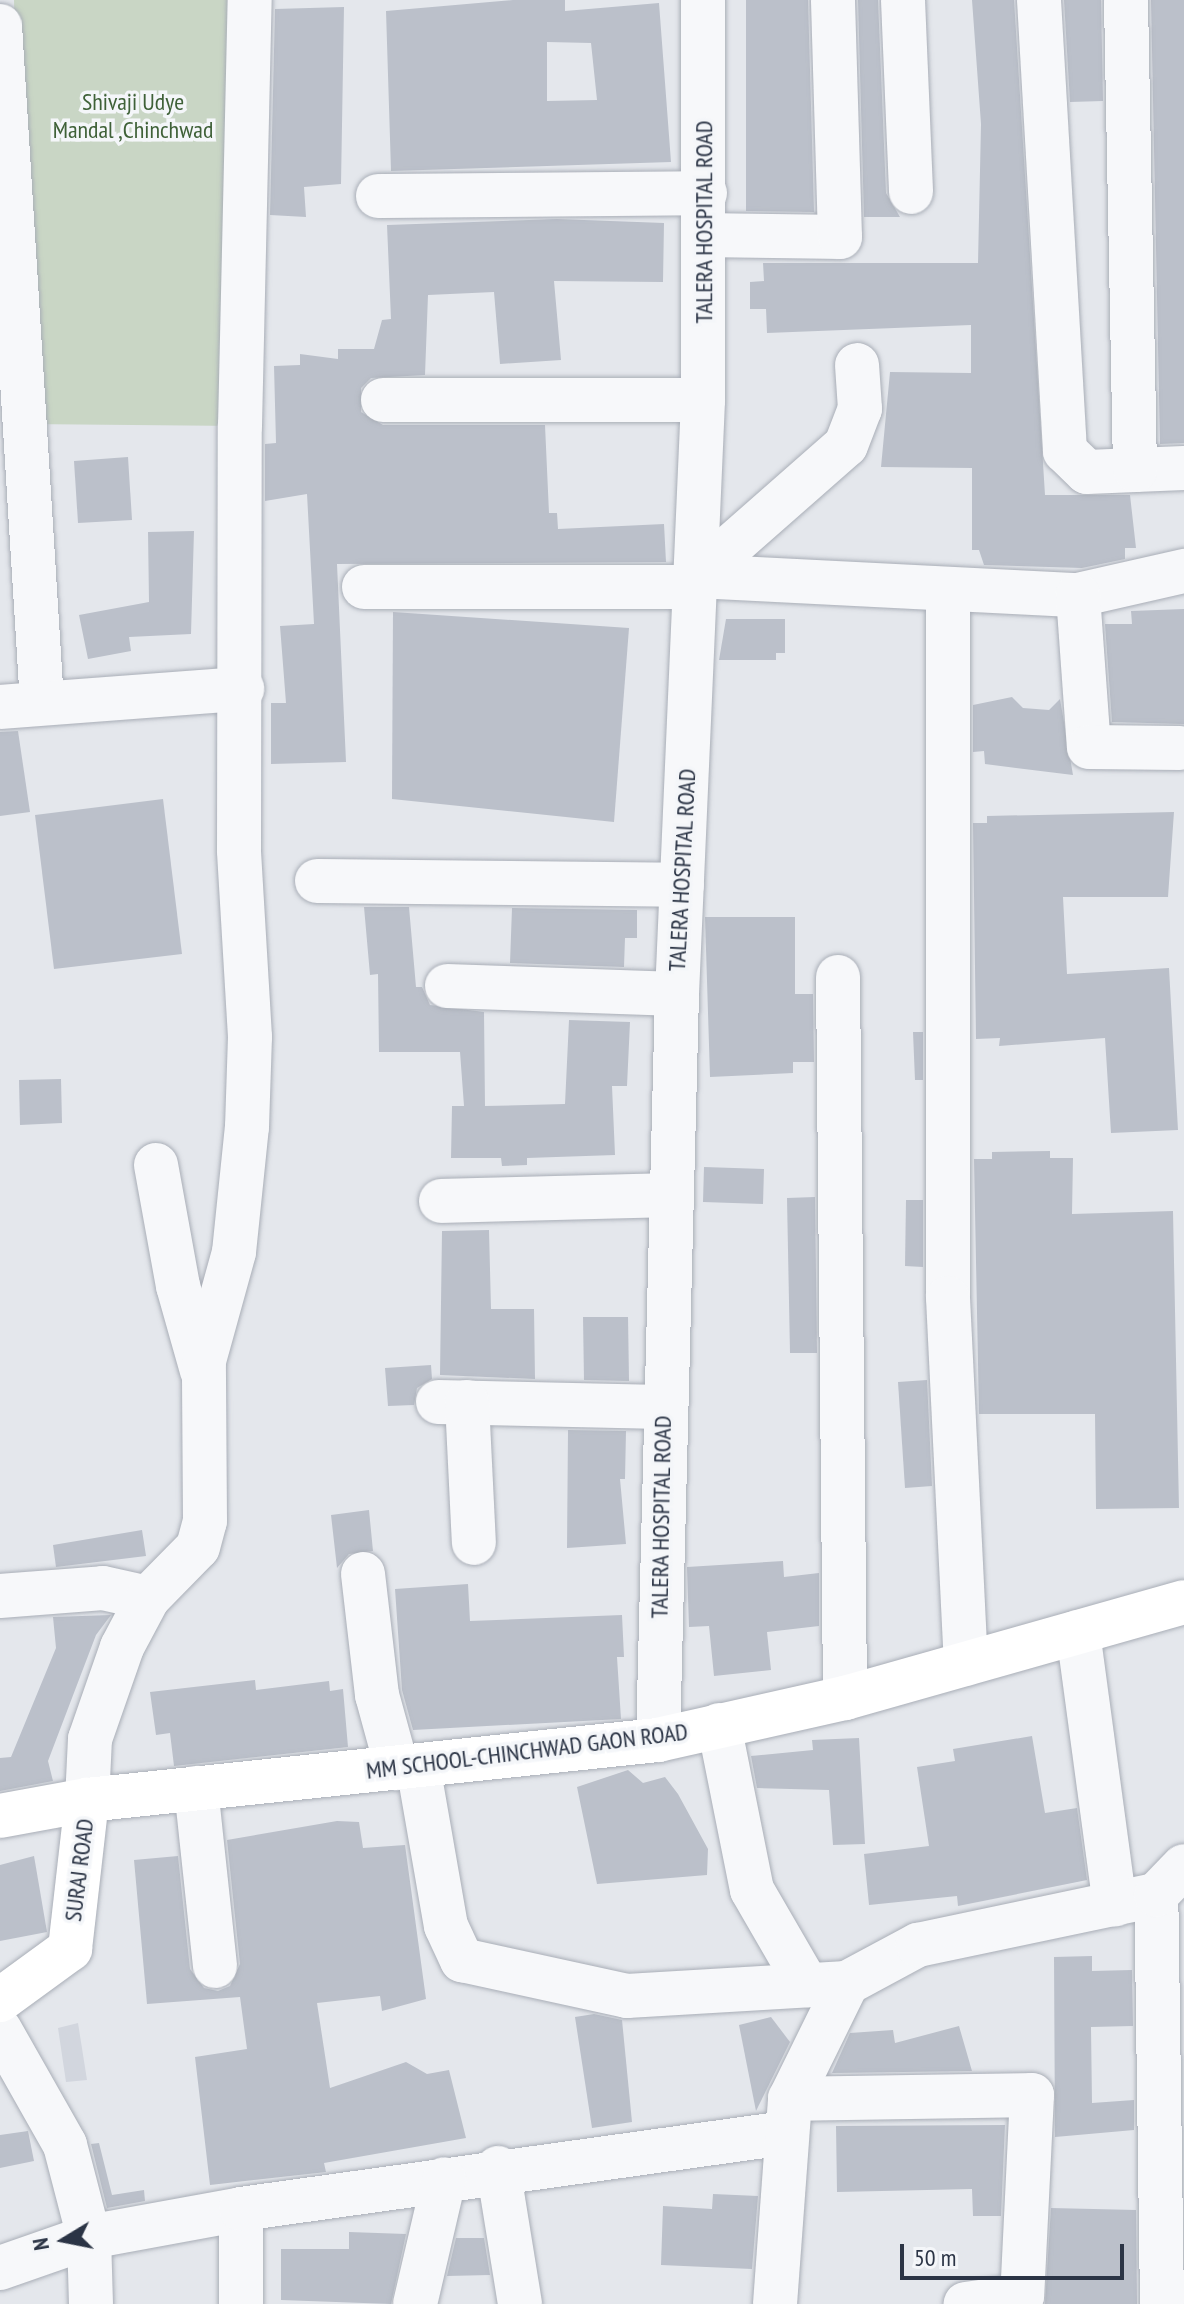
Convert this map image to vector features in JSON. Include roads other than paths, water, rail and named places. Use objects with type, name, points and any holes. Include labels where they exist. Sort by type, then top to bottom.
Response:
[{"type":"main road","name":"MM SCHOOL-CHINCHWAD GAON ROAD","points":[[0,1816],[87,1800],[658,1740],[845,1698],[1184,1602]]},
{"type":"main road","name":"SURAJ ROAD","points":[[0,2000],[70,1949],[87,1800]]},
{"type":"street","points":[[87,1800],[90,1739],[122,1647],[148,1598],[198,1547],[205,1521],[204,1377],[234,1252],[247,1127],[250,1022],[239,850],[242,689],[240,426],[250,0]]},
{"type":"street","name":"TALERA HOSPITAL ROAD","points":[[658,1740],[670,1195],[703,400],[703,0]]},
{"type":"street","points":[[378,196],[705,214],[840,237],[833,0]]},
{"type":"street","points":[[903,0],[911,192]]},
{"type":"street","points":[[1039,0],[1065,451],[1079,470],[1184,468]]},
{"type":"street","points":[[1126,0],[1135,470]]},
{"type":"street","points":[[0,26],[21,705],[242,689]]},
{"type":"street","points":[[696,582],[846,445],[860,409],[857,365]]},
{"type":"street","points":[[383,400],[703,400]]},
{"type":"street","points":[[364,587],[696,582],[948,589],[1093,606],[1184,571]]},
{"type":"street","points":[[948,589],[948,1298],[966,1664]]},
{"type":"street","points":[[1093,606],[1089,747],[1180,748]]},
{"type":"street","points":[[317,881],[682,885]]},
{"type":"street","points":[[838,977],[845,1698]]},
{"type":"street","points":[[447,986],[677,994]]},
{"type":"street","points":[[156,1165],[178,1286],[204,1377]]},
{"type":"street","points":[[441,1201],[670,1195]]},
{"type":"street","points":[[474,1543],[453,1402],[663,1407]]},
{"type":"street","points":[[363,1574],[377,1695],[408,1767],[446,1926],[462,1960],[627,1996],[827,1984],[918,1945],[1152,1888]]},
{"type":"street","points":[[0,1596],[103,1588],[148,1598]]},
{"type":"street","points":[[1078,1632],[1152,1888],[1171,1975],[1162,2304]]},
{"type":"street","points":[[719,1725],[752,1890],[827,1984]]},
{"type":"street","points":[[196,1788],[215,1966]]},
{"type":"street","points":[[775,2304],[788,2116],[827,1984]]},
{"type":"street","points":[[7,2050],[65,2145],[89,2237],[91,2304]]},
{"type":"street","points":[[0,2268],[89,2237],[241,2209],[444,2179],[788,2116],[1032,2095],[1022,2296],[966,2304]]},
{"type":"street","points":[[498,2168],[520,2304]]},
{"type":"street","points":[[415,2304],[444,2179]]},
{"type":"street","points":[[241,2209],[241,2304]]},
{"type":"park label","name":"Shivaji Udye Mandal ,Chinchwad","points":[[133,116]]}]
